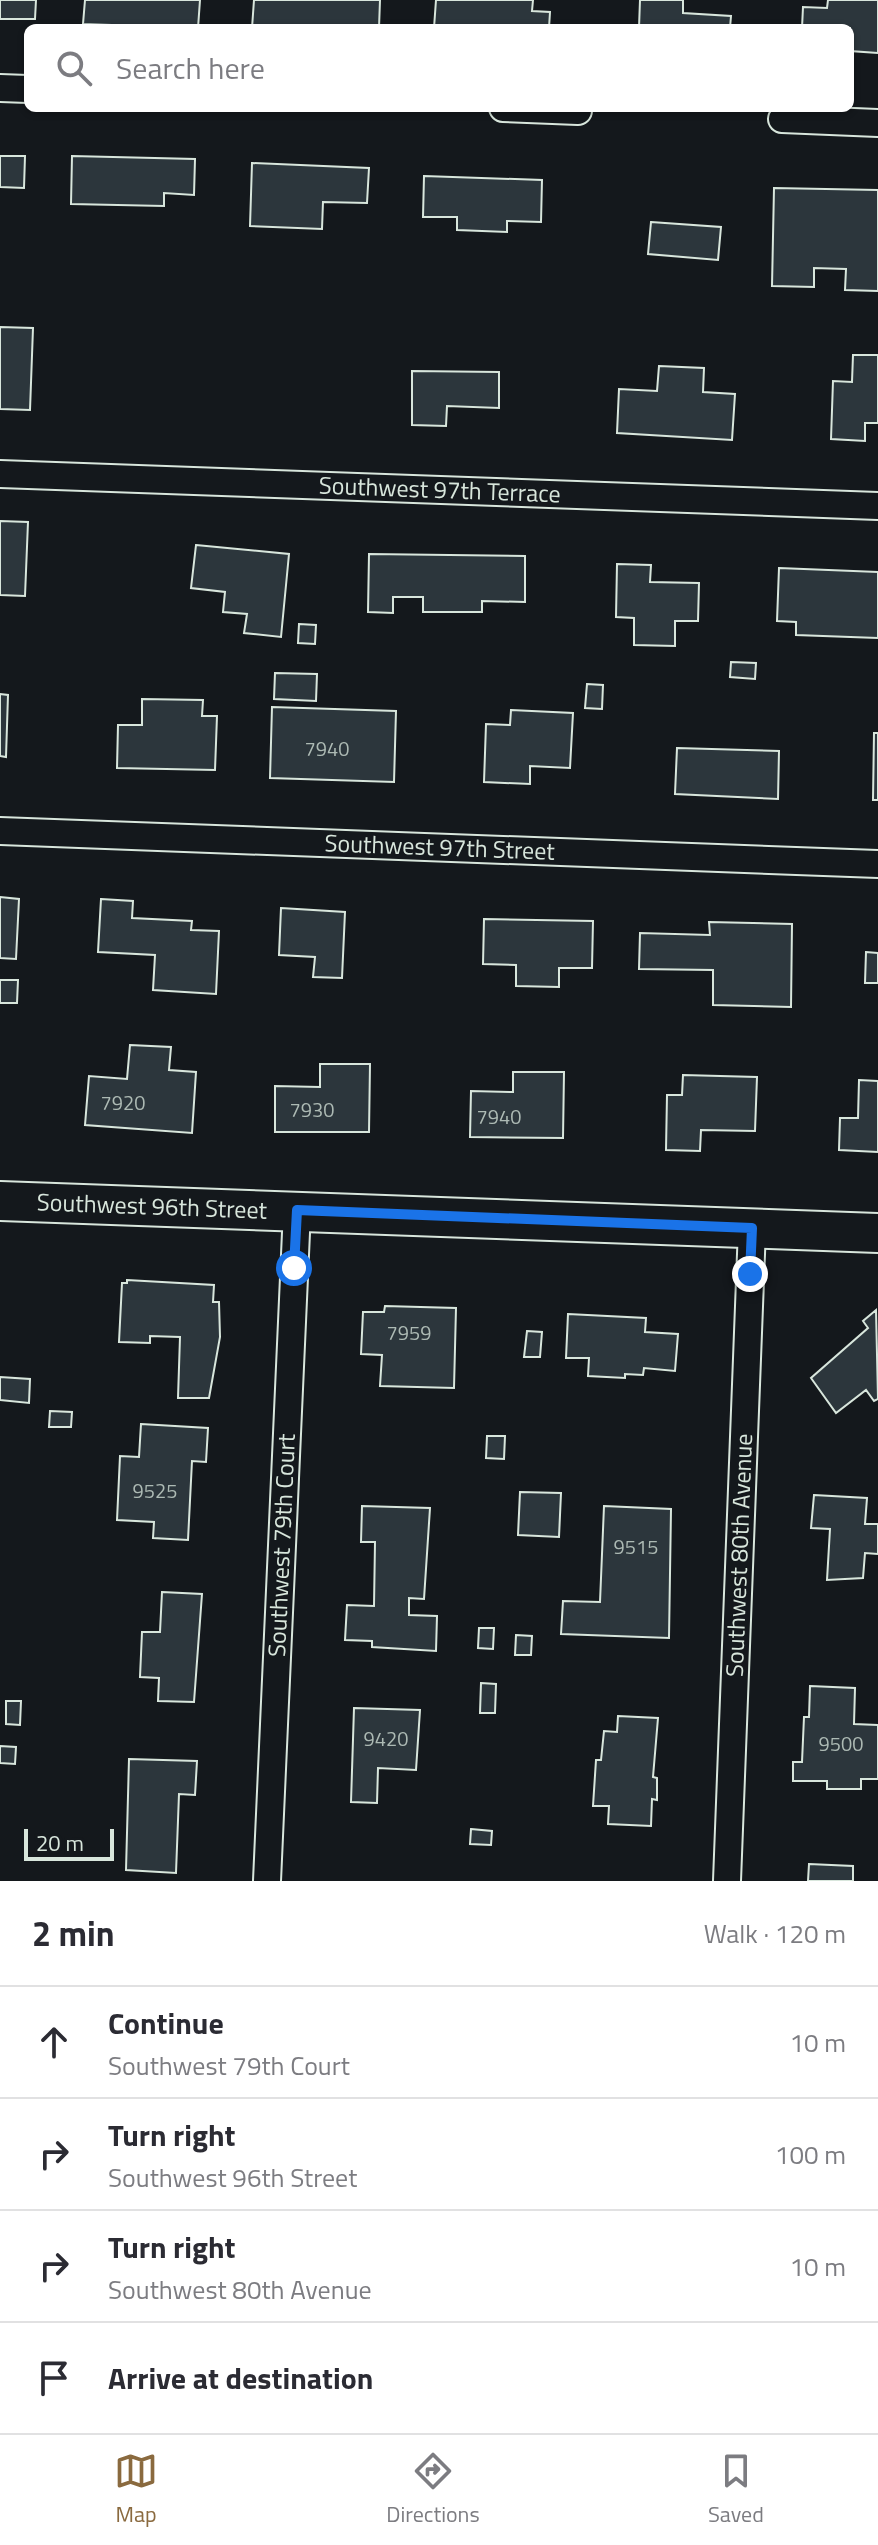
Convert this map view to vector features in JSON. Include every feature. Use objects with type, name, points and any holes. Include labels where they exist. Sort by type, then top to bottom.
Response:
[{"type":"street","points":[[0,88],[24,89]]},
{"type":"street","points":[[782,119],[878,123]]},
{"type":"street","name":"Southwest 97th Terrace","points":[[0,474],[878,506]]},
{"type":"street","name":"Southwest 97th Street","points":[[0,831],[878,864]]},
{"type":"street","name":"Southwest 96th Street","points":[[0,1201],[878,1233]]},
{"type":"street","name":"Southwest 79th Court","points":[[267,1881],[297,1210]]},
{"type":"street","name":"Southwest 80th Avenue","points":[[727,1881],[752,1228]]},
{"type":"building","points":[[0,0],[36,0],[35,19],[0,19]]},
{"type":"building","points":[[85,0],[200,0],[198,24],[83,24]]},
{"type":"building","points":[[254,0],[380,0],[379,24],[252,24]]},
{"type":"building","points":[[436,0],[533,0],[532,11],[550,12],[549,24],[434,24]]},
{"type":"building","points":[[640,0],[683,0],[683,13],[731,16],[730,24],[639,24]]},
{"type":"building","points":[[828,0],[878,0],[878,53],[854,51],[854,24],[802,24],[803,7],[827,8]]},
{"type":"building","points":[[0,156],[25,156],[24,188],[0,187]]},
{"type":"building","points":[[72,156],[195,159],[194,195],[164,193],[164,206],[71,204]]},
{"type":"building","points":[[252,163],[369,168],[367,203],[323,202],[322,229],[250,226]]},
{"type":"building","points":[[424,176],[542,180],[541,222],[507,221],[507,232],[457,230],[457,217],[423,217]]},
{"type":"building","points":[[774,188],[878,190],[878,291],[845,290],[846,269],[814,268],[814,287],[772,286]]},
{"type":"building","points":[[651,222],[721,227],[718,260],[648,254]]},
{"type":"building","points":[[0,327],[33,328],[30,410],[0,409]]},
{"type":"building","points":[[853,355],[878,355],[878,423],[865,423],[865,441],[831,439],[833,381],[852,382]]},
{"type":"building","points":[[659,366],[704,368],[703,392],[735,394],[732,440],[617,433],[619,389],[657,391]]},
{"type":"building","points":[[412,371],[499,372],[499,408],[447,406],[446,426],[412,425]]},
{"type":"building","points":[[0,521],[28,522],[25,596],[0,595]]},
{"type":"building","points":[[196,545],[289,554],[281,637],[244,633],[247,614],[223,612],[225,592],[191,588]]},
{"type":"building","points":[[369,554],[525,556],[525,602],[482,601],[482,612],[423,612],[423,597],[393,597],[393,613],[368,612]]},
{"type":"building","points":[[617,564],[651,565],[650,582],[699,583],[698,621],[675,621],[675,646],[634,645],[634,618],[616,617]]},
{"type":"building","points":[[779,568],[878,572],[878,638],[796,635],[796,622],[777,621]]},
{"type":"building","points":[[299,624],[316,625],[315,644],[298,643]]},
{"type":"building","points":[[731,662],[756,663],[755,679],[730,677]]},
{"type":"building","points":[[275,673],[317,674],[316,701],[274,699]]},
{"type":"building","points":[[587,684],[603,685],[602,709],[585,708]]},
{"type":"building","points":[[0,694],[8,695],[6,757],[0,756]]},
{"type":"building","points":[[142,699],[203,700],[202,716],[217,716],[215,770],[117,768],[118,725],[142,725]]},
{"type":"building","points":[[272,707],[396,711],[394,782],[270,778]]},
{"type":"building","points":[[511,710],[573,713],[570,768],[530,766],[530,784],[484,782],[486,724],[510,725]]},
{"type":"building","points":[[874,733],[878,733],[878,800],[873,800]]},
{"type":"building","points":[[677,748],[779,751],[778,799],[675,794]]},
{"type":"building","points":[[0,897],[19,899],[16,959],[0,958]]},
{"type":"building","points":[[101,899],[133,901],[132,918],[192,921],[191,930],[219,931],[216,994],[153,990],[155,955],[98,952]]},
{"type":"building","points":[[281,908],[345,912],[342,978],[313,977],[315,957],[279,955]]},
{"type":"building","points":[[484,919],[593,921],[592,968],[559,968],[559,987],[516,986],[516,965],[483,964]]},
{"type":"building","points":[[709,922],[792,924],[791,1007],[713,1005],[713,970],[639,969],[640,933],[710,935]]},
{"type":"building","points":[[866,952],[878,953],[878,983],[865,983]]},
{"type":"building","points":[[0,980],[18,980],[17,1003],[0,1003]]},
{"type":"building","points":[[130,1045],[171,1047],[169,1070],[196,1072],[192,1133],[85,1125],[89,1076],[127,1079]]},
{"type":"building","points":[[320,1064],[370,1064],[369,1132],[275,1132],[275,1086],[320,1087]]},
{"type":"building","points":[[513,1072],[564,1072],[563,1138],[470,1137],[471,1091],[513,1092]]},
{"type":"building","points":[[683,1075],[757,1077],[755,1131],[701,1130],[700,1151],[666,1150],[667,1095],[682,1095]]},
{"type":"building","points":[[859,1080],[878,1081],[878,1152],[839,1150],[840,1118],[858,1118]]},
{"type":"building","points":[[127,1280],[214,1285],[213,1302],[219,1302],[220,1337],[209,1398],[178,1398],[180,1337],[150,1336],[150,1343],[119,1342],[122,1283],[127,1283]]},
{"type":"building","points":[[385,1306],[456,1308],[454,1388],[380,1386],[382,1355],[361,1354],[363,1312],[384,1312]]},
{"type":"building","points":[[876,1310],[878,1399],[874,1401],[866,1390],[836,1413],[811,1378],[868,1328],[863,1321]]},
{"type":"building","points":[[568,1314],[646,1318],[645,1332],[678,1334],[675,1371],[644,1368],[643,1375],[625,1374],[625,1378],[588,1376],[589,1358],[566,1358]]},
{"type":"building","points":[[527,1331],[542,1332],[540,1357],[524,1357]]},
{"type":"building","points":[[0,1377],[30,1379],[29,1403],[0,1400]]},
{"type":"building","points":[[50,1411],[72,1412],[71,1427],[49,1427]]},
{"type":"building","points":[[141,1424],[208,1428],[206,1462],[192,1461],[188,1540],[153,1538],[154,1522],[117,1520],[120,1456],[139,1457]]},
{"type":"building","points":[[487,1436],[505,1436],[504,1459],[486,1458]]},
{"type":"building","points":[[520,1492],[561,1493],[559,1537],[518,1535]]},
{"type":"building","points":[[814,1495],[867,1498],[865,1524],[878,1524],[878,1554],[865,1553],[863,1578],[827,1580],[830,1529],[811,1528]]},
{"type":"building","points":[[362,1506],[430,1508],[424,1599],[409,1598],[409,1615],[437,1616],[436,1651],[372,1647],[372,1641],[345,1640],[347,1605],[374,1606],[375,1542],[361,1542]]},
{"type":"building","points":[[604,1506],[671,1509],[669,1638],[561,1634],[563,1601],[600,1602]]},
{"type":"building","points":[[162,1592],[202,1594],[194,1702],[158,1701],[159,1678],[140,1677],[142,1632],[160,1632]]},
{"type":"building","points":[[479,1628],[494,1628],[493,1649],[478,1648]]},
{"type":"building","points":[[516,1635],[532,1636],[531,1655],[515,1655]]},
{"type":"building","points":[[481,1683],[496,1684],[495,1713],[480,1713]]},
{"type":"building","points":[[810,1686],[855,1688],[854,1724],[878,1725],[878,1779],[861,1779],[861,1789],[827,1789],[827,1781],[793,1781],[793,1762],[802,1762],[804,1717],[809,1717]]},
{"type":"building","points":[[6,1701],[21,1701],[20,1725],[6,1724]]},
{"type":"building","points":[[354,1708],[420,1710],[416,1770],[378,1768],[377,1803],[351,1802]]},
{"type":"building","points":[[618,1716],[658,1718],[653,1777],[657,1778],[657,1800],[652,1799],[651,1826],[608,1824],[609,1806],[593,1806],[596,1760],[601,1760],[604,1731],[617,1732]]},
{"type":"building","points":[[0,1746],[16,1747],[15,1764],[0,1763]]},
{"type":"building","points":[[129,1759],[197,1761],[195,1795],[179,1794],[176,1873],[126,1870]]},
{"type":"building","points":[[471,1829],[492,1831],[491,1845],[470,1844]]},
{"type":"building","points":[[809,1864],[853,1866],[853,1881],[808,1881]]},
{"type":"route","points":[[294,1268],[297,1210],[752,1228],[750,1274]]}]
